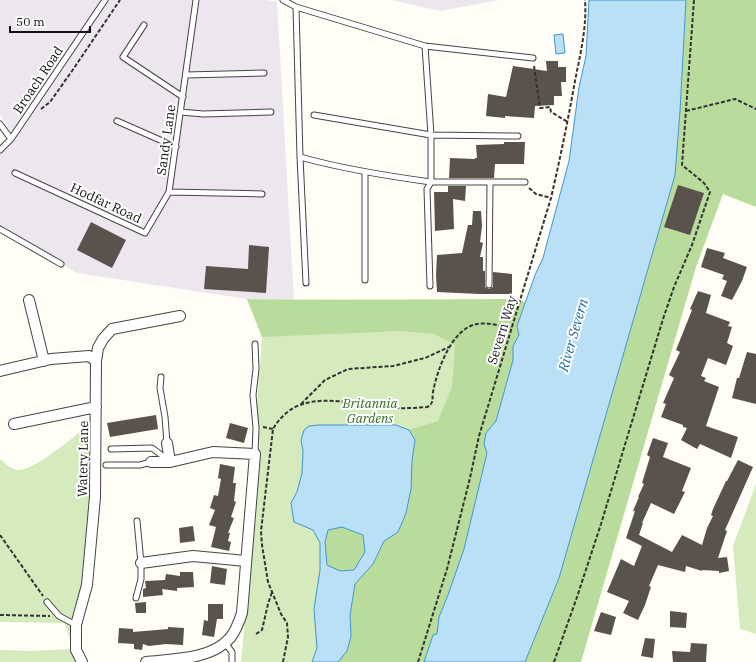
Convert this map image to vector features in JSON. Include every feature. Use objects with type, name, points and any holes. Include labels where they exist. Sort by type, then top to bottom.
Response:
[{"type":"street","points":[[29,300],[44,361]]},
{"type":"street","name":"Watery Lane","points":[[82,662],[76,650],[76,625],[87,585],[95,505],[96,361],[98,348],[102,339],[112,329],[180,316]]},
{"type":"street","points":[[0,371],[44,361],[89,356],[96,361]]},
{"type":"street","points":[[14,424],[96,407]]},
{"type":"street","points":[[167,442],[170,462]]},
{"type":"street","points":[[146,662],[196,656],[221,646],[230,638],[239,624],[242,613],[254,454],[213,452],[170,462],[150,462]]},
{"type":"street","points":[[141,563],[193,556],[246,561]]},
{"type":"lane","name":"Broach Road","points":[[0,150],[11,139],[105,0]]},
{"type":"lane","name":"Sandy Lane","points":[[196,0],[170,192],[262,194]]},
{"type":"lane","points":[[283,0],[296,7],[425,46],[533,58]]},
{"type":"lane","points":[[296,7],[300,157],[306,283]]},
{"type":"lane","points":[[144,25],[123,57],[183,97]]},
{"type":"lane","points":[[425,46],[431,135],[431,182],[427,190],[430,286]]},
{"type":"lane","points":[[186,75],[264,73]]},
{"type":"lane","points":[[181,112],[203,114],[271,112]]},
{"type":"lane","points":[[314,115],[431,135],[518,136]]},
{"type":"lane","points":[[116,121],[176,147]]},
{"type":"lane","points":[[0,124],[11,139]]},
{"type":"lane","points":[[300,157],[365,173],[431,182],[525,182]]},
{"type":"lane","name":"Hodfar Road","points":[[15,173],[145,233],[170,192]]},
{"type":"lane","points":[[365,173],[365,280]]},
{"type":"lane","points":[[489,285],[490,182]]},
{"type":"lane","points":[[0,229],[61,264]]},
{"type":"lane","points":[[254,454],[256,428],[253,395],[256,369],[255,344]]},
{"type":"lane","points":[[161,377],[160,388],[165,417],[167,442]]},
{"type":"lane","points":[[111,449],[152,448],[170,462]]},
{"type":"lane","points":[[106,465],[140,464],[150,462]]},
{"type":"lane","points":[[136,598],[141,579],[137,521]]},
{"type":"lane","points":[[47,602],[59,616],[76,625]]},
{"type":"lane","points":[[225,642],[232,652],[232,662]]},
{"type":"path","points":[[40,110],[50,102],[120,0]]},
{"type":"path","name":"Severn Way","points":[[418,662],[447,569],[479,436],[551,198],[568,122],[583,39],[585,0]]},
{"type":"path","points":[[554,662],[601,524],[665,313],[674,287],[692,245],[710,192],[704,183],[682,165],[694,0]]},
{"type":"path","points":[[533,58],[540,108],[550,107],[550,112],[568,122]]},
{"type":"path","points":[[686,111],[735,99],[756,109]]},
{"type":"path","points":[[525,182],[531,191],[551,198]]},
{"type":"path","points":[[301,404],[310,402],[334,402],[387,407],[427,407],[433,402],[433,393],[438,372],[450,347],[465,329],[478,324],[489,324],[511,328]]},
{"type":"path","points":[[283,662],[288,638],[287,623],[281,614],[272,592],[266,569],[261,531],[273,429],[280,418],[301,404],[325,380],[348,369],[400,364],[425,358],[450,347]]},
{"type":"path","points":[[0,535],[47,602]]},
{"type":"path","points":[[256,634],[262,630],[272,592]]},
{"type":"path","points":[[0,615],[59,616]]},
{"type":"shaded area","points":[[0,0],[266,0],[277,2],[294,300],[247,299],[77,273],[0,229],[0,150],[13,135],[0,114]]},
{"type":"shaded area","points":[[392,0],[499,0],[440,11]]},
{"type":"green space","points":[[686,0],[756,0],[756,207],[723,194],[696,267],[581,662],[525,662],[559,578],[675,175]]},
{"type":"green space","name":"Britannia Gardens","points":[[247,299],[391,300],[509,309],[419,662],[241,662],[260,458],[257,407],[262,337]]},
{"type":"green space","points":[[247,299],[516,299],[525,302],[517,326],[519,335],[513,346],[513,360],[496,421],[486,433],[484,444],[487,453],[464,549],[439,617],[437,635],[433,635],[424,662],[338,662],[347,651],[351,637],[350,615],[355,584],[373,564],[384,541],[398,532],[415,440],[409,430],[438,421],[452,387],[455,345],[434,334],[401,331],[262,337]]},
{"type":"green space","points":[[97,418],[96,487],[76,625],[82,662],[0,662],[0,650],[31,651],[71,649],[70,638],[64,623],[0,622],[0,459],[13,469],[25,469],[58,449]]},
{"type":"green space","points":[[756,484],[756,634],[740,629],[733,546]]},
{"type":"green space","points":[[342,527],[363,535],[365,552],[354,570],[340,571],[327,565],[325,542],[328,530]]},
{"type":"water","name":"River Severn","points":[[589,0],[686,0],[675,175],[559,578],[525,662],[424,662],[433,635],[437,634],[439,617],[464,549],[487,453],[484,444],[486,433],[496,421],[513,360],[513,346],[519,335],[517,326],[535,275],[543,258],[569,161],[579,87],[586,56]]},
{"type":"water","points":[[563,34],[565,53],[556,54],[554,35]]},
{"type":"water","points":[[396,425],[409,430],[415,440],[412,461],[411,489],[406,513],[398,532],[384,541],[373,564],[355,584],[350,615],[351,637],[347,651],[338,662],[312,662],[317,648],[314,609],[320,570],[320,543],[313,530],[294,522],[291,503],[297,492],[302,473],[303,451],[301,440],[304,430],[309,426]],"holes":[[[342,527],[363,535],[365,552],[354,570],[340,571],[327,565],[325,542],[328,530]]]},
{"type":"building","points":[[546,61],[558,61],[558,67],[566,67],[566,82],[561,82],[562,96],[554,96],[554,105],[535,106],[534,118],[505,116],[505,118],[486,116],[488,94],[506,97],[513,66],[547,71]]},
{"type":"building","points":[[504,142],[525,142],[524,164],[495,164],[494,178],[449,178],[450,158],[475,159],[477,158],[476,145],[504,144]]},
{"type":"building","points":[[678,185],[704,193],[690,235],[664,227]]},
{"type":"building","points":[[448,186],[466,186],[465,201],[453,199],[454,229],[435,231],[434,192],[448,192]]},
{"type":"building","points":[[473,211],[481,211],[482,226],[480,242],[483,243],[480,257],[483,257],[485,287],[489,289],[493,287],[493,272],[512,274],[512,294],[437,292],[437,255],[462,253],[468,225],[472,225]]},
{"type":"building","points":[[91,222],[126,240],[112,268],[77,250]]},
{"type":"building","points":[[249,245],[269,247],[266,293],[204,289],[206,266],[248,269]]},
{"type":"building","points":[[707,248],[725,253],[723,258],[747,267],[742,281],[732,300],[721,296],[727,281],[722,279],[724,275],[701,267]]},
{"type":"building","points":[[698,291],[711,295],[706,313],[730,322],[728,326],[732,327],[727,343],[733,346],[726,365],[708,358],[701,376],[706,378],[704,381],[719,387],[706,426],[738,437],[731,458],[700,444],[697,449],[681,440],[687,428],[683,427],[683,425],[661,417],[666,404],[663,403],[674,378],[669,375],[680,352],[676,350],[692,310],[690,309]]},
{"type":"building","points":[[747,352],[756,354],[756,404],[732,398],[737,378],[739,378]]},
{"type":"building","points":[[156,415],[158,429],[110,437],[107,423]]},
{"type":"building","points":[[230,423],[248,428],[244,443],[226,438]]},
{"type":"building","points":[[653,438],[668,443],[663,457],[691,468],[682,491],[685,492],[674,514],[651,503],[642,523],[639,535],[672,552],[682,535],[702,545],[707,528],[713,516],[711,515],[713,509],[738,460],[753,467],[725,530],[727,531],[718,558],[727,557],[729,571],[719,573],[719,571],[702,571],[686,566],[685,572],[658,565],[649,586],[651,587],[645,605],[638,620],[623,613],[629,601],[607,592],[621,559],[634,566],[642,546],[626,538],[635,511],[633,511],[644,484],[642,483],[650,457],[647,455]]},
{"type":"building","points":[[220,464],[235,467],[233,483],[236,483],[234,501],[236,502],[231,517],[234,518],[228,533],[230,533],[228,541],[231,542],[229,551],[211,547],[216,527],[209,525],[215,510],[210,508],[214,495],[218,496],[221,479],[218,478]]},
{"type":"building","points":[[193,526],[195,541],[180,543],[179,528]]},
{"type":"building","points":[[212,566],[227,569],[225,585],[210,583]]},
{"type":"building","points":[[180,572],[193,572],[194,587],[177,588],[177,591],[162,589],[163,595],[143,597],[143,589],[146,588],[145,581],[165,580],[166,574],[180,576]]},
{"type":"building","points":[[146,602],[146,613],[136,613],[135,603]]},
{"type":"building","points":[[208,604],[223,604],[223,619],[217,619],[214,637],[202,635],[204,620],[208,621]]},
{"type":"building","points":[[670,611],[687,613],[686,628],[670,627]]},
{"type":"building","points":[[601,612],[616,617],[611,635],[594,631]]},
{"type":"building","points":[[168,627],[184,628],[183,645],[166,644],[149,646],[143,644],[142,650],[134,649],[134,644],[118,643],[119,628],[133,629],[133,632],[168,629]]},
{"type":"building","points":[[645,638],[655,639],[653,658],[641,656]]},
{"type":"building","points":[[691,643],[707,644],[706,662],[673,662],[672,651],[690,652]]}]
